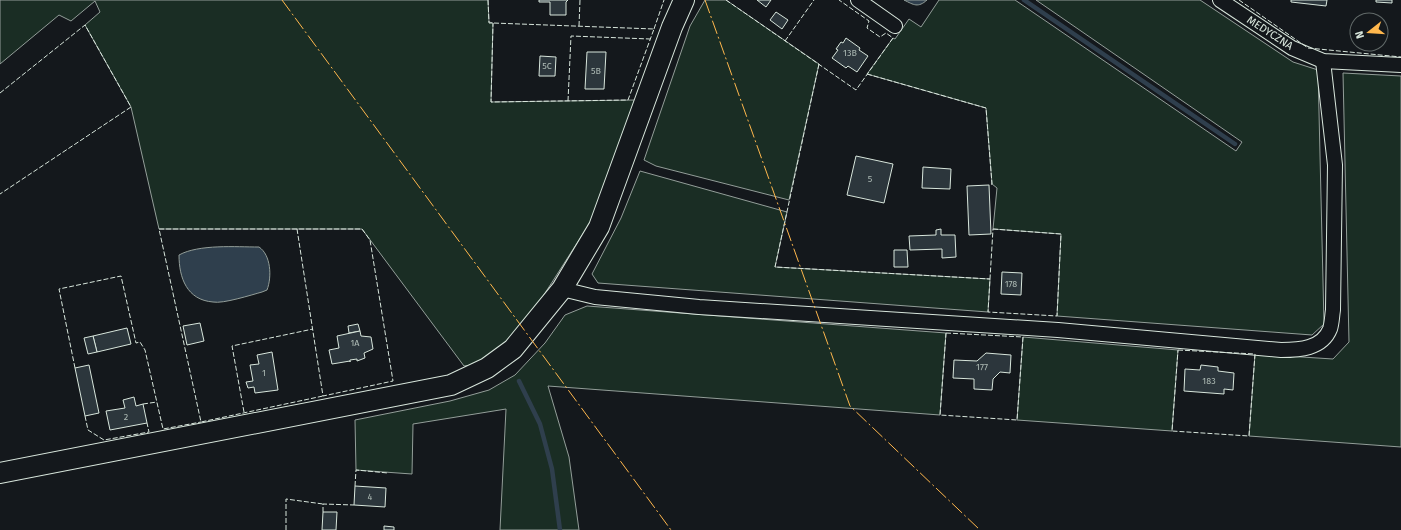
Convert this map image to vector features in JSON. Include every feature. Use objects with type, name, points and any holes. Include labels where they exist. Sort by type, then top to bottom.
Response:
[{"type":"street","points":[[0,473],[450,385],[487,368],[513,349],[562,289],[599,228],[672,27],[684,0]]},
{"type":"street","points":[[858,0],[895,26]]},
{"type":"street","name":"MEDYCZNA","points":[[1220,0],[1292,48],[1323,61],[1401,65]]},
{"type":"street","points":[[562,289],[595,297],[699,307],[1058,330],[1281,350],[1302,350],[1319,343],[1330,329],[1333,310],[1335,165],[1323,61]]},
{"type":"green space","points":[[0,0],[488,0],[489,22],[493,23],[491,102],[636,100],[595,215],[524,326],[503,350],[480,364],[464,366],[362,229],[159,229],[131,107],[85,25],[100,12],[95,1],[71,21],[59,15],[0,64]]},
{"type":"green space","points":[[705,0],[726,0],[819,64],[789,200],[656,166],[644,160],[690,26]]},
{"type":"green space","points":[[939,0],[1015,0],[1236,151],[1242,142],[1036,0],[1200,0],[1293,62],[1318,70],[1324,324],[1312,335],[1057,316],[1061,234],[993,229],[997,188],[992,184],[986,108],[867,74],[909,19],[921,27]]},
{"type":"green space","points":[[1343,73],[1401,76],[1401,447],[1249,436],[1255,354],[1333,359],[1349,342]]},
{"type":"green space","points":[[640,171],[787,212],[775,267],[990,279],[988,312],[598,283],[592,274],[621,218]]},
{"type":"green space","points":[[587,306],[946,333],[940,415],[548,386],[569,457],[579,530],[500,530],[506,409],[413,424],[412,474],[356,470],[355,420],[450,401],[489,390],[515,375],[545,343],[565,315]]},
{"type":"green space","points":[[1023,337],[1178,350],[1172,431],[1017,420]]},
{"type":"water","points":[[904,0],[927,0],[916,5]]},
{"type":"water","points":[[259,247],[266,255],[268,261],[270,279],[267,290],[230,301],[213,302],[197,297],[186,286],[179,264],[179,255],[187,251],[207,248]]},
{"type":"building","points":[[539,0],[568,0],[566,2],[566,15],[550,15],[550,2],[539,2]]},
{"type":"building","points":[[757,0],[771,0],[766,7]]},
{"type":"building","points":[[1291,0],[1327,0],[1326,6],[1291,2]]},
{"type":"building","points":[[1376,0],[1392,0],[1392,3],[1376,2]]},
{"type":"building","points":[[776,12],[788,20],[782,29],[770,20]]},
{"type":"building","points":[[846,38],[868,56],[857,72],[848,66],[846,68],[832,58],[838,50],[836,49]]},
{"type":"building","points":[[587,52],[606,52],[604,89],[585,89]]},
{"type":"building","points":[[540,56],[556,57],[555,76],[539,76]]},
{"type":"building","points":[[856,156],[893,164],[884,203],[847,195]]},
{"type":"building","points":[[923,167],[951,169],[950,189],[922,188]]},
{"type":"building","points":[[989,185],[991,234],[969,235],[967,186]]},
{"type":"building","points":[[941,229],[941,235],[955,235],[956,257],[942,258],[942,249],[910,250],[909,236],[936,235],[936,230]]},
{"type":"building","points":[[894,250],[907,250],[908,267],[894,267]]},
{"type":"building","points":[[1002,272],[1022,273],[1021,295],[1001,294]]},
{"type":"building","points":[[200,323],[204,341],[187,345],[183,326]]},
{"type":"building","points":[[358,324],[360,331],[349,333],[348,326]]},
{"type":"building","points":[[127,328],[131,344],[97,352],[93,336]]},
{"type":"building","points":[[360,331],[361,336],[371,337],[373,349],[364,353],[365,358],[357,361],[357,359],[332,364],[329,350],[339,348],[337,336]]},
{"type":"building","points":[[93,336],[97,352],[88,354],[84,338]]},
{"type":"building","points":[[272,352],[278,390],[255,393],[254,387],[248,388],[246,382],[253,381],[250,365],[259,364],[257,355]]},
{"type":"building","points":[[986,353],[1011,355],[1010,373],[1000,372],[993,379],[992,390],[974,389],[974,379],[953,378],[954,360],[977,361]]},
{"type":"building","points":[[89,365],[99,413],[85,416],[75,368]]},
{"type":"building","points":[[1201,365],[1218,367],[1218,371],[1234,373],[1233,390],[1224,389],[1224,394],[1184,391],[1185,369],[1200,370]]},
{"type":"building","points":[[134,397],[136,406],[143,404],[147,423],[110,430],[106,411],[125,408],[123,400]]},
{"type":"building","points":[[355,486],[386,488],[385,507],[354,505]]},
{"type":"building","points":[[323,512],[337,512],[336,530],[322,530]]},
{"type":"building","points":[[384,526],[394,527],[394,530],[384,530]]},
{"type":"waterway","points":[[1024,0],[1235,144]]},
{"type":"waterway","points":[[519,381],[540,424],[552,469],[560,530]]},
{"type":"fence","points":[[488,0],[489,23],[493,23],[654,29],[628,100],[491,102],[493,23]]},
{"type":"fence","points":[[579,26],[580,0]]},
{"type":"fence","points":[[654,29],[664,0]]},
{"type":"fence","points":[[726,0],[856,90],[893,38],[886,33],[880,37],[867,28],[869,21],[839,0]]},
{"type":"fence","points":[[785,41],[814,0]]},
{"type":"fence","points":[[1239,0],[1308,48],[1401,57]]},
{"type":"fence","points":[[0,93],[85,25],[131,107],[0,194]]},
{"type":"fence","points":[[568,101],[571,36],[650,39]]},
{"type":"fence","points":[[819,64],[775,267],[990,279]]},
{"type":"fence","points":[[867,74],[986,108],[992,184],[989,185]]},
{"type":"fence","points":[[297,229],[323,396],[393,381],[370,240],[362,229],[159,229],[201,422],[323,396]]},
{"type":"fence","points":[[993,229],[1061,234],[1057,316],[988,312],[993,229]]},
{"type":"fence","points":[[75,368],[59,289],[121,276],[136,343],[140,342],[145,350],[163,429],[201,422]]},
{"type":"fence","points":[[244,412],[232,346],[313,329]]},
{"type":"fence","points":[[946,333],[1023,337],[1017,420],[940,415],[946,333]]},
{"type":"fence","points":[[1178,350],[1255,354],[1249,436],[1172,431],[1178,350]]},
{"type":"fence","points":[[143,404],[157,402]]},
{"type":"fence","points":[[85,416],[88,430],[104,440],[149,432],[147,423]]},
{"type":"fence","points":[[355,486],[356,470],[388,473]]},
{"type":"fence","points":[[286,530],[286,499],[323,504]]},
{"type":"fence","points":[[323,512],[323,504],[354,505]]},
{"type":"power","points":[[282,0],[671,530]]},
{"type":"power","points":[[705,0],[850,406],[980,530]]}]
